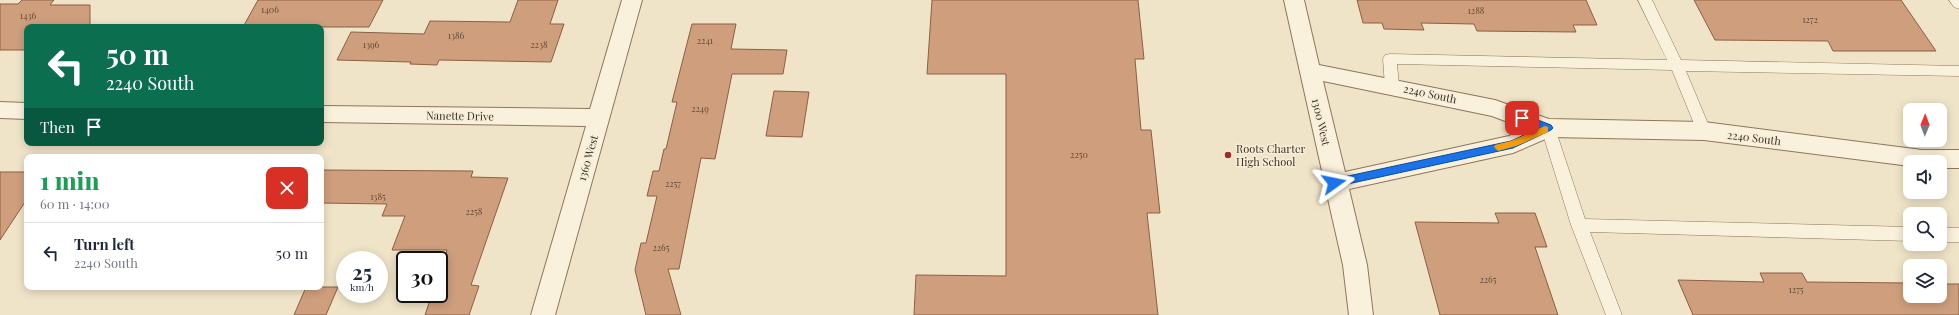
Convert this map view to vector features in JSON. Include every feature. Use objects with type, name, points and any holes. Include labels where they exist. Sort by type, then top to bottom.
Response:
[{"type":"street","name":"1360 West","points":[[544,315],[632,0]]},
{"type":"street","name":"1300 West","points":[[1294,0],[1334,183],[1355,265],[1361,315]]},
{"type":"street","name":"2240 South","points":[[1309,71],[1392,86],[1495,108],[1548,128],[1704,131],[1922,159],[1959,159]]},
{"type":"street","points":[[0,110],[24,111]]},
{"type":"street","name":"Nanette Drive","points":[[324,114],[600,118]]},
{"type":"street","name":"2240 South","points":[[1334,183],[1513,144],[1548,128]]},
{"type":"lane","points":[[1645,0],[1677,65],[1704,131]]},
{"type":"lane","points":[[1956,0],[1959,4]]},
{"type":"lane","points":[[1392,86],[1390,59],[1959,71]]},
{"type":"lane","points":[[1548,128],[1579,225],[1614,315]]},
{"type":"lane","points":[[1579,225],[1903,234]]},
{"type":"lane","points":[[1947,235],[1959,235]]},
{"type":"building","points":[[22,0],[54,0],[50,5],[90,5],[90,24],[24,24],[24,50],[0,50],[0,4],[18,4]]},
{"type":"building","points":[[258,0],[383,0],[369,27],[324,27],[324,24],[245,24]]},
{"type":"building","points":[[518,0],[558,0],[550,24],[564,24],[551,62],[439,60],[437,65],[410,64],[411,62],[337,60],[351,32],[424,34],[430,21],[510,22]]},
{"type":"building","points":[[932,0],[1138,0],[1144,59],[1135,59],[1141,130],[1151,130],[1160,213],[1147,213],[1158,315],[914,315],[916,275],[1006,276],[1006,74],[927,74]]},
{"type":"building","points":[[1357,0],[1586,0],[1597,25],[1573,25],[1576,32],[1477,31],[1474,24],[1421,23],[1424,30],[1384,29],[1382,23],[1363,23]]},
{"type":"building","points":[[1694,0],[1901,0],[1936,51],[1833,51],[1828,41],[1715,40]]},
{"type":"building","points":[[692,24],[736,24],[731,49],[787,50],[783,74],[732,74],[715,159],[701,158],[679,269],[668,269],[681,315],[646,315],[635,270],[641,243],[646,243],[657,196],[647,196],[653,171],[659,171],[664,149],[666,149],[677,102],[672,102]]},
{"type":"building","points":[[774,91],[809,92],[802,137],[766,136]]},
{"type":"building","points":[[324,170],[473,171],[471,177],[508,178],[471,285],[479,286],[469,315],[425,315],[429,303],[448,303],[448,251],[392,250],[405,216],[382,216],[387,204],[324,203]]},
{"type":"building","points":[[0,172],[24,172],[24,204],[0,240]]},
{"type":"building","points":[[1495,213],[1535,213],[1547,247],[1535,247],[1558,315],[1440,315],[1415,222],[1499,223]]},
{"type":"building","points":[[1760,273],[1802,273],[1807,282],[1903,283],[1903,303],[1947,303],[1947,284],[1959,284],[1959,315],[1693,315],[1678,280],[1764,282]]},
{"type":"building","points":[[324,287],[336,287],[336,292],[326,315],[294,315],[305,290],[324,290]]},
{"type":"slow traffic","points":[[1498,147],[1513,144],[1545,129]]},
{"type":"place","name":"Roots Charter High School","points":[[1228,155]]},
{"type":"route","points":[[1334,183],[1513,144],[1548,128],[1522,118]]}]
